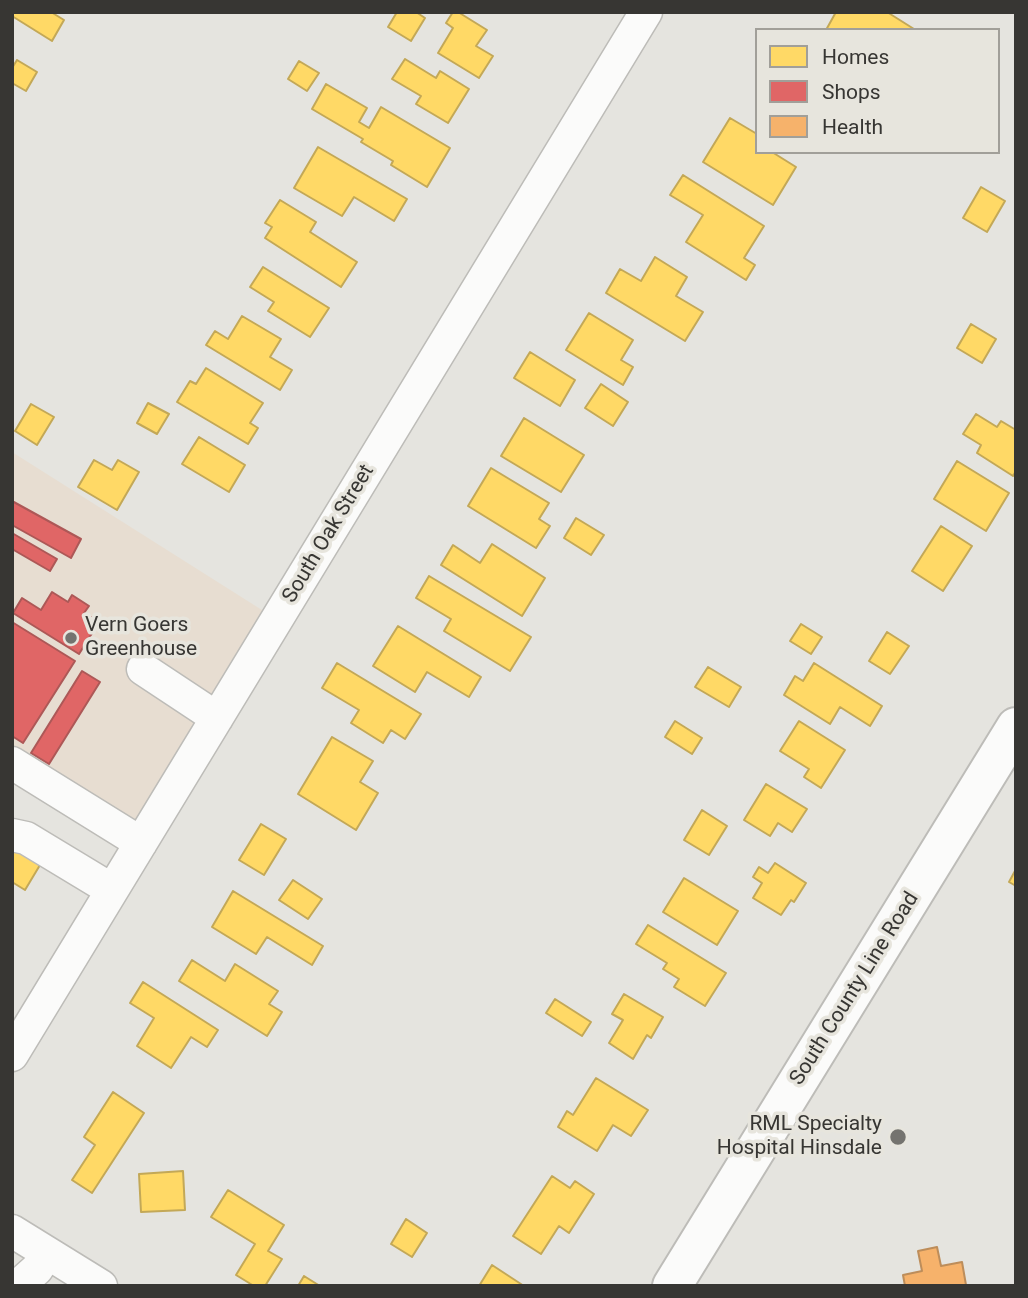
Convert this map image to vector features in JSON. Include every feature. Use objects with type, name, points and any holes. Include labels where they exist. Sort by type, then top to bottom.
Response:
[{"type":"main road","name":"South County Line Road","points":[[672,1286],[1016,727]]},
{"type":"street","name":"South Oak Street","points":[[12,1055],[646,12]]},
{"type":"street","points":[[143,669],[217,718]]},
{"type":"street","points":[[12,763],[141,843]]},
{"type":"street","points":[[12,835],[26,838],[113,890]]},
{"type":"street","points":[[12,1231],[101,1286]]},
{"type":"street","points":[[18,1286],[37,1269],[47,1253]]},
{"type":"shaded area","points":[[12,452],[273,617],[143,832],[12,750]]},
{"type":"building: Homes","points":[[12,12],[51,12],[64,20],[52,41],[12,16]]},
{"type":"building: Homes","points":[[397,12],[416,12],[425,18],[411,41],[388,27]]},
{"type":"building: Homes","points":[[453,12],[458,12],[487,30],[476,46],[493,56],[479,78],[438,53],[453,28],[446,23]]},
{"type":"building: Homes","points":[[836,12],[887,12],[912,28],[827,28]]},
{"type":"building: Homes","points":[[405,59],[436,78],[440,71],[469,89],[448,123],[416,104],[421,96],[392,79]]},
{"type":"building: Homes","points":[[17,60],[37,72],[26,91],[12,83],[12,68]]},
{"type":"building: Homes","points":[[299,61],[319,73],[307,91],[288,79]]},
{"type":"building: Homes","points":[[326,84],[367,108],[359,122],[369,128],[381,107],[450,148],[427,187],[391,165],[393,161],[361,142],[363,139],[312,109]]},
{"type":"building: Homes","points":[[730,118],[755,133],[755,154],[775,154],[796,167],[773,205],[703,162]]},
{"type":"building: Homes","points":[[318,147],[407,199],[394,221],[354,197],[342,216],[294,188]]},
{"type":"building: Homes","points":[[683,175],[764,226],[744,258],[755,265],[746,280],[686,242],[703,215],[670,195]]},
{"type":"building: Homes","points":[[981,187],[1005,201],[987,232],[963,218]]},
{"type":"building: Homes","points":[[280,200],[316,222],[310,232],[357,262],[341,287],[265,238],[272,227],[265,223]]},
{"type":"building: Homes","points":[[655,257],[687,277],[676,296],[703,312],[685,341],[606,293],[620,269],[641,281]]},
{"type":"building: Homes","points":[[263,267],[329,308],[310,337],[268,311],[274,302],[250,287]]},
{"type":"building: Homes","points":[[589,313],[633,340],[621,360],[633,367],[623,385],[566,350]]},
{"type":"building: Homes","points":[[242,316],[281,339],[270,357],[292,370],[280,390],[206,345],[215,331],[228,339]]},
{"type":"building: Homes","points":[[971,324],[996,339],[982,363],[957,348]]},
{"type":"building: Homes","points":[[530,352],[575,380],[560,406],[514,378]]},
{"type":"building: Homes","points":[[206,368],[263,403],[250,423],[258,428],[248,444],[177,402],[190,381],[196,384]]},
{"type":"building: Homes","points":[[601,384],[628,402],[613,426],[585,408]]},
{"type":"building: Homes","points":[[148,403],[169,414],[157,434],[137,423]]},
{"type":"building: Homes","points":[[31,404],[54,417],[37,445],[15,431]]},
{"type":"building: Homes","points":[[976,414],[997,427],[1001,421],[1016,430],[1016,471],[1013,476],[977,453],[981,445],[963,434]]},
{"type":"building: Homes","points":[[524,418],[584,455],[561,492],[501,456]]},
{"type":"building: Homes","points":[[199,437],[245,465],[229,492],[182,464]]},
{"type":"building: Homes","points":[[94,460],[112,470],[118,460],[139,472],[117,510],[78,487]]},
{"type":"building: Homes","points":[[957,461],[1009,493],[986,531],[934,499]]},
{"type":"building: Homes","points":[[491,468],[549,503],[539,519],[550,526],[536,548],[468,506]]},
{"type":"building: Homes","points":[[576,518],[604,535],[591,555],[564,538]]},
{"type":"building: Homes","points":[[941,526],[972,546],[943,591],[912,571]]},
{"type":"building: Homes","points":[[492,544],[545,578],[522,616],[441,565],[453,545],[480,563]]},
{"type":"building: Homes","points":[[429,576],[531,637],[510,671],[444,631],[451,619],[416,598]]},
{"type":"building: Homes","points":[[801,624],[822,637],[811,654],[790,641]]},
{"type":"building: Homes","points":[[398,626],[481,677],[469,697],[427,672],[415,692],[373,666]]},
{"type":"building: Homes","points":[[887,632],[909,646],[890,674],[869,661]]},
{"type":"building: Homes","points":[[337,663],[421,714],[405,739],[391,730],[383,743],[351,723],[359,710],[322,688]]},
{"type":"building: Homes","points":[[814,663],[882,706],[870,726],[840,707],[830,724],[784,695],[795,676],[803,681]]},
{"type":"building: Homes","points":[[708,667],[741,687],[729,707],[695,687]]},
{"type":"building: Homes","points":[[675,721],[702,738],[692,754],[665,737]]},
{"type":"building: Homes","points":[[799,721],[845,750],[821,788],[804,777],[809,769],[780,751]]},
{"type":"building: Homes","points":[[332,737],[373,761],[360,782],[378,793],[356,830],[298,794]]},
{"type":"building: Homes","points":[[766,784],[807,809],[792,832],[778,823],[770,836],[744,820]]},
{"type":"building: Homes","points":[[702,810],[727,826],[709,855],[684,840]]},
{"type":"building: Homes","points":[[261,824],[286,839],[264,875],[239,860]]},
{"type":"building: Homes","points":[[12,848],[40,865],[25,890],[12,882]]},
{"type":"building: Homes","points":[[775,863],[806,883],[794,902],[791,900],[781,915],[753,898],[762,883],[753,877],[759,867],[768,873]]},
{"type":"building: Homes","points":[[1016,869],[1016,886],[1009,882]]},
{"type":"building: Homes","points":[[684,878],[738,911],[717,945],[663,912]]},
{"type":"building: Homes","points":[[293,880],[322,899],[308,919],[279,900]]},
{"type":"building: Homes","points":[[233,891],[323,946],[312,965],[267,937],[256,954],[212,927]]},
{"type":"building: Homes","points":[[648,925],[726,973],[705,1006],[674,987],[679,979],[663,969],[667,963],[636,944]]},
{"type":"building: Homes","points":[[192,960],[225,981],[235,964],[278,991],[269,1004],[282,1012],[267,1036],[179,981]]},
{"type":"building: Homes","points":[[143,982],[218,1030],[207,1047],[191,1037],[171,1068],[137,1046],[154,1018],[130,1003]]},
{"type":"building: Homes","points":[[624,994],[663,1017],[651,1038],[647,1035],[633,1059],[609,1043],[623,1020],[612,1014]]},
{"type":"building: Homes","points":[[555,999],[591,1022],[582,1036],[546,1013]]},
{"type":"building: Homes","points":[[596,1078],[648,1110],[631,1136],[613,1125],[597,1151],[558,1127],[567,1111],[573,1115]]},
{"type":"building: Homes","points":[[113,1092],[144,1113],[92,1193],[72,1180],[95,1145],[84,1137]]},
{"type":"building: Homes","points":[[183,1171],[185,1210],[141,1212],[139,1174]]},
{"type":"building: Homes","points":[[552,1176],[570,1188],[575,1181],[594,1194],[569,1233],[559,1226],[541,1254],[513,1236]]},
{"type":"building: Homes","points":[[228,1190],[284,1225],[268,1251],[282,1259],[265,1286],[254,1286],[236,1275],[255,1244],[211,1217]]},
{"type":"building: Homes","points":[[406,1219],[427,1233],[412,1257],[391,1244]]},
{"type":"building: Homes","points":[[492,1265],[524,1286],[479,1286]]},
{"type":"building: Homes","points":[[304,1276],[320,1286],[298,1286]]},
{"type":"building: Shops","points":[[12,501],[81,539],[71,558],[12,525]]},
{"type":"building: Shops","points":[[12,533],[57,559],[50,571],[12,549]]},
{"type":"building: Shops","name":"Vern Goers Greenhouse","points":[[52,592],[68,602],[72,595],[89,606],[84,613],[99,622],[79,654],[13,613],[22,598],[41,610]]},
{"type":"building: Shops","points":[[12,622],[75,661],[23,743],[12,736]]},
{"type":"building: Shops","points":[[82,671],[100,682],[49,764],[31,753]]},
{"type":"building: Health","points":[[937,1247],[941,1266],[962,1262],[966,1285],[905,1286],[903,1275],[922,1271],[918,1251]]},
{"type":"place","name":"Vern Goers Greenhouse","points":[[71,638]]},
{"type":"place","name":"RML Specialty Hospital Hinsdale","points":[[898,1137]]}]
